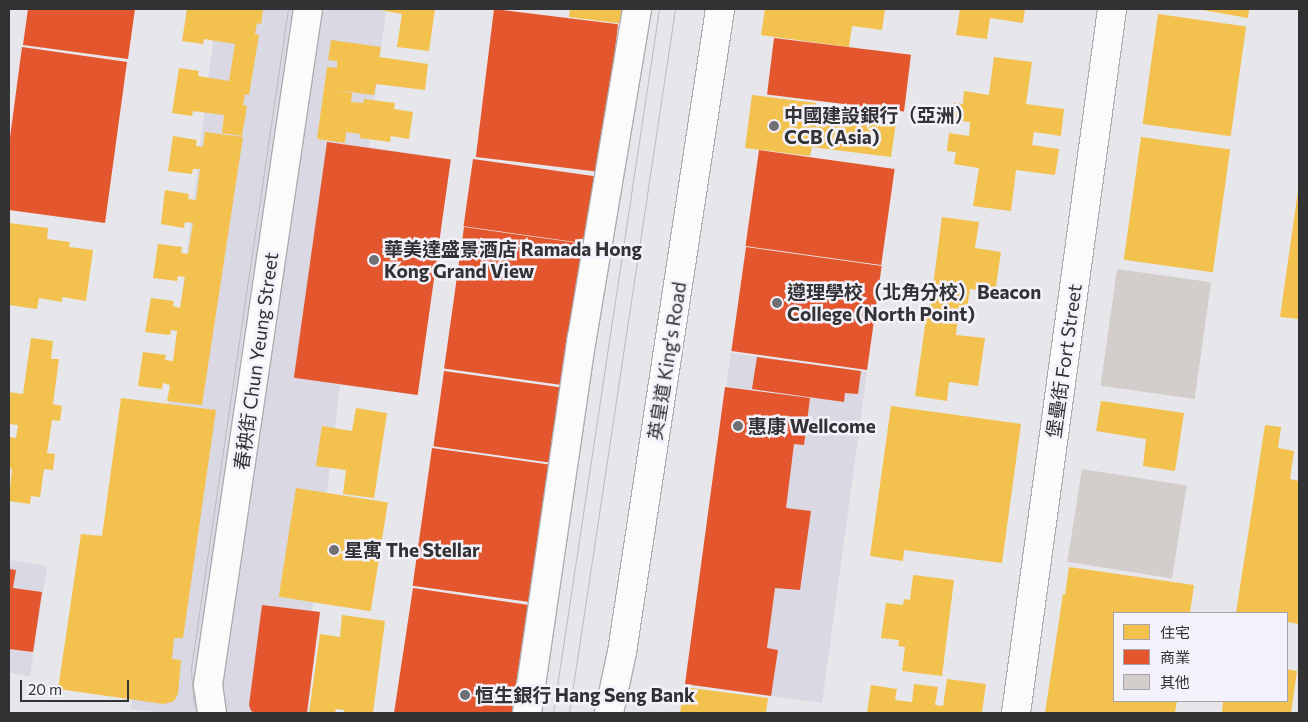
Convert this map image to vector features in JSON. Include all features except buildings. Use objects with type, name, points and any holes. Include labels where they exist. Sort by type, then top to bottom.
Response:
[{"type":"street","name":"春秧街 Chun Yeung Street","points":[[212,713],[208,685],[308,9]]},
{"type":"street","points":[[527,713],[582,338],[637,9]]},
{"type":"street","name":"英皇道 King's Road","points":[[609,713],[622,652],[720,9]]},
{"type":"street","name":"堡壘街 Fort Street","points":[[1016,713],[1112,9]]},
{"type":"shaded area","points":[[217,9],[386,9],[369,147],[451,159],[417,395],[340,385],[312,611],[320,612],[307,713],[166,713],[131,709]]},
{"type":"shaded area","points":[[731,353],[867,372],[822,703],[685,684],[725,387],[813,398],[726,386]]},
{"type":"shaded area","points":[[9,560],[47,566],[30,676],[9,673]]},
{"type":"tram line","points":[[197,713],[193,698],[191,668],[288,9]]},
{"type":"tram line","points":[[553,713],[659,9]]},
{"type":"tram line","points":[[569,713],[675,9]]},
{"type":"place","name":"中國建設銀行（亞洲） CCB (Asia)","points":[[774,126]]},
{"type":"place","name":"華美達盛景酒店 Ramada Hong Kong Grand View","points":[[374,260]]},
{"type":"place","name":"遵理學校（北角分校）Beacon College (North Point)","points":[[777,303]]},
{"type":"place","name":"惠康 Wellcome","points":[[738,426]]},
{"type":"place","name":"星寓 The Stellar","points":[[334,550]]},
{"type":"place","name":"恒生銀行 Hang Seng Bank","points":[[465,695]]}]
